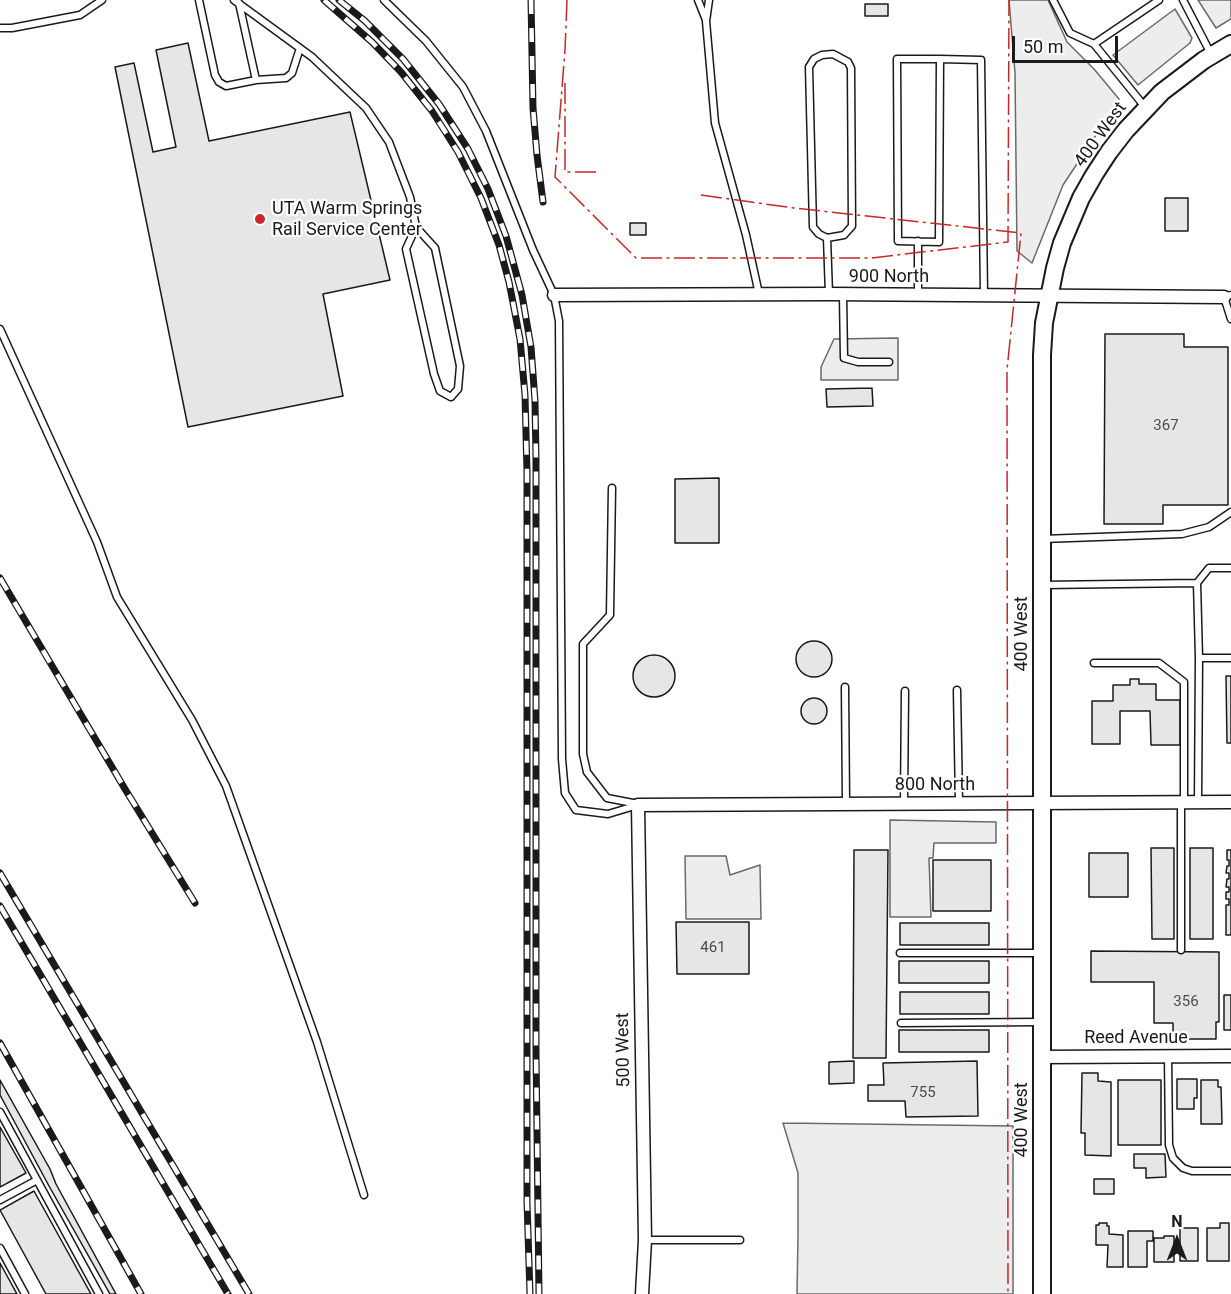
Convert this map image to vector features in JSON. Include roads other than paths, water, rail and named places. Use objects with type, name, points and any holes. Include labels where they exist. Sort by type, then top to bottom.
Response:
[{"type":"street","name":"400 West","points":[[1042,1294],[1041,802],[1044,323],[1062,243],[1081,198],[1094,175],[1126,130],[1162,92],[1212,55],[1231,44]]},
{"type":"street","name":"900 North","points":[[554,295],[1228,296]]},
{"type":"street","name":"800 North","points":[[638,805],[1231,802]]},
{"type":"street","name":"500 West","points":[[638,805],[645,1240],[642,1294]]},
{"type":"street","name":"Reed Avenue","points":[[1042,1057],[1231,1056]]},
{"type":"lane","points":[[0,28],[12,28],[80,15],[102,0]]},
{"type":"lane","points":[[199,0],[215,75],[219,82],[226,86],[256,80],[286,78],[292,73],[300,48]]},
{"type":"lane","points":[[384,0],[426,40],[463,87],[486,131],[533,250],[554,295],[559,321],[562,759],[565,793],[576,810],[608,814],[638,805]]},
{"type":"lane","points":[[698,0],[706,21]]},
{"type":"lane","points":[[709,0],[706,21],[715,123],[746,234],[759,294]]},
{"type":"lane","points":[[1053,0],[1070,33],[1094,44],[1146,108]]},
{"type":"lane","points":[[1094,44],[1159,0]]},
{"type":"lane","points":[[1183,0],[1212,55]]},
{"type":"lane","points":[[236,1],[256,80]]},
{"type":"lane","points":[[236,1],[312,57],[366,108],[389,142],[410,197],[416,227],[435,248],[460,366],[458,389],[451,397],[440,391],[434,374],[406,249],[416,227]]},
{"type":"lane","points":[[833,54],[848,62],[851,68],[852,226],[844,234],[827,238],[813,227],[809,67],[814,59],[822,55],[833,54]]},
{"type":"lane","points":[[940,59],[939,242],[898,241],[897,59],[940,59],[981,60],[984,295]]},
{"type":"lane","points":[[827,238],[829,294]]},
{"type":"lane","points":[[918,241],[918,295]]},
{"type":"lane","points":[[843,295],[843,358],[858,362],[889,362]]},
{"type":"lane","points":[[1228,296],[1231,319]]},
{"type":"lane","points":[[0,329],[97,542],[117,597],[192,720],[226,786],[317,1042],[363,1195]]},
{"type":"lane","points":[[612,488],[610,615],[583,644],[584,754],[587,772],[607,798],[638,805]]},
{"type":"lane","points":[[1042,539],[1182,534],[1209,527],[1231,512]]},
{"type":"lane","points":[[1198,802],[1197,584],[1209,568],[1231,568]]},
{"type":"lane","points":[[1042,585],[1197,584]]},
{"type":"lane","points":[[1199,658],[1231,658]]},
{"type":"lane","points":[[1094,663],[1160,663],[1184,682],[1182,950]]},
{"type":"lane","points":[[845,687],[846,803]]},
{"type":"lane","points":[[957,690],[959,803]]},
{"type":"lane","points":[[903,803],[905,691]]},
{"type":"lane","points":[[900,953],[1042,953]]},
{"type":"lane","points":[[901,1023],[1042,1022]]},
{"type":"lane","points":[[1168,1056],[1170,1144],[1173,1158],[1183,1168],[1192,1171],[1231,1171]]},
{"type":"lane","points":[[0,1112],[99,1294]]},
{"type":"lane","points":[[0,1200],[37,1180]]},
{"type":"lane","points":[[645,1240],[740,1240]]},
{"type":"lane","points":[[0,1248],[25,1294]]},
{"type":"railway","points":[[324,0],[372,42],[401,72],[432,111],[458,152],[481,198],[499,245],[520,339],[525,395],[527,472],[527,1202],[530,1294]]},
{"type":"railway","points":[[339,0],[365,21],[403,59],[439,104],[468,149],[488,189],[506,236],[522,295],[531,347],[536,459],[536,1051],[539,1294]]},
{"type":"railway","points":[[531,0],[533,108],[543,202]]},
{"type":"railway","points":[[0,578],[195,903]]},
{"type":"railway","points":[[0,873],[249,1294]]},
{"type":"railway","points":[[0,906],[228,1294]]},
{"type":"railway","points":[[0,1043],[141,1294]]},
{"type":"place","name":"UTA Warm Springs Rail Service Center","points":[[260,219]]}]
